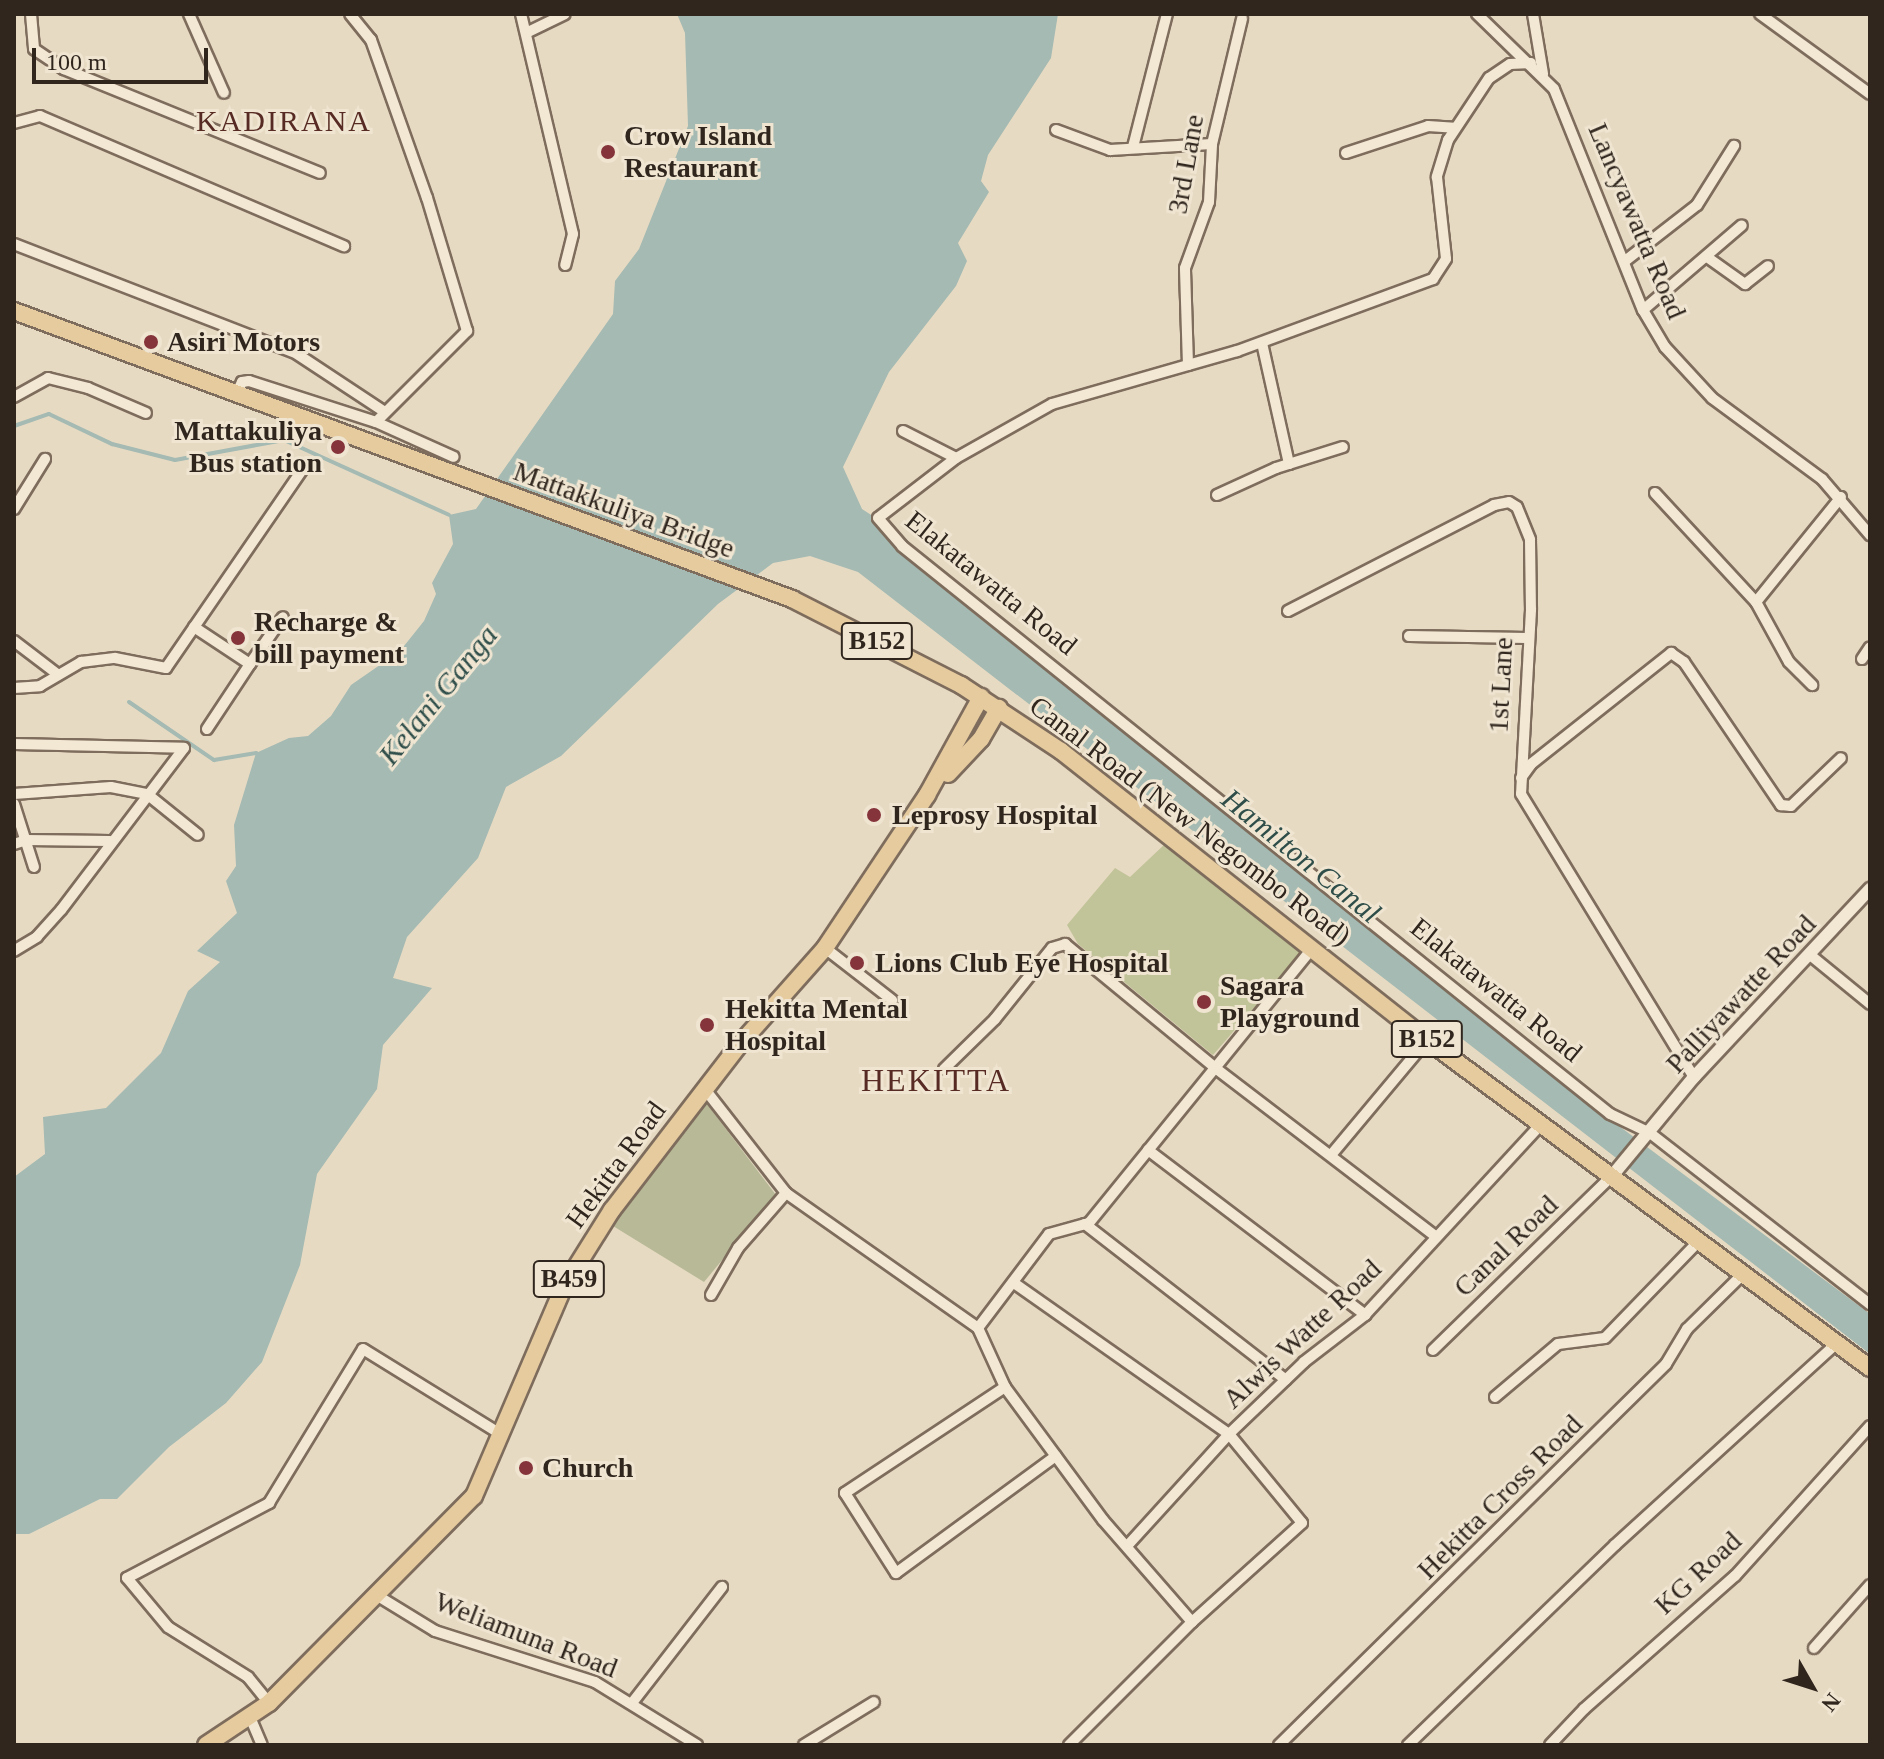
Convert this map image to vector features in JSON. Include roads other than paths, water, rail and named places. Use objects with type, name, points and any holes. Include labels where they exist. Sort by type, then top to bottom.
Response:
[{"type":"main road","name":"Mattakkuliya Bridge","points":[[14,311],[469,483],[626,536],[761,587]]},
{"type":"main road","name":"Canal Road (New Negombo Road)","points":[[761,587],[846,623],[999,708],[1314,945],[1427,1040],[1870,1368]]},
{"type":"main road","name":"Hekitta Road","points":[[206,1745],[269,1703],[458,1517],[474,1496],[563,1288],[612,1210],[704,1088],[825,948],[927,795],[981,697]]},
{"type":"main road","name":"Hekitta Road","points":[[927,795],[981,739],[999,708]]},
{"type":"street","points":[[31,14],[34,49],[64,69],[320,173]]},
{"type":"street","points":[[189,14],[224,93]]},
{"type":"street","points":[[350,14],[371,40],[467,321],[461,339],[376,422]]},
{"type":"street","points":[[521,14],[573,234],[565,265]]},
{"type":"street","points":[[526,33],[565,14]]},
{"type":"street","points":[[1133,147],[1167,14]]},
{"type":"street","name":"Lancyawatta Road","points":[[1477,14],[1543,74],[1563,108],[1643,310],[1665,347],[1701,388],[1841,497],[1870,535]]},
{"type":"street","points":[[1533,14],[1543,74]]},
{"type":"street","points":[[1760,14],[1870,94]]},
{"type":"street","name":"3rd Lane","points":[[1188,365],[1185,268],[1209,202],[1212,144],[1242,19]]},
{"type":"street","points":[[903,431],[956,458],[1052,404],[1262,343],[1438,276],[1446,259],[1437,177],[1454,128],[1489,78],[1510,64],[1531,63]]},
{"type":"street","points":[[14,123],[40,116],[344,246]]},
{"type":"street","points":[[1346,153],[1428,126],[1454,128]]},
{"type":"street","points":[[1056,130],[1102,148],[1212,144]]},
{"type":"street","points":[[1625,261],[1697,205],[1734,146]]},
{"type":"street","points":[[1643,310],[1742,225]]},
{"type":"street","points":[[14,244],[297,354],[385,412]]},
{"type":"street","points":[[1707,257],[1749,285],[1768,266]]},
{"type":"street","points":[[1262,343],[1289,464]]},
{"type":"street","points":[[14,397],[48,378],[88,388],[146,413]]},
{"type":"street","points":[[237,393],[242,382],[249,381],[376,422],[454,457]]},
{"type":"street","points":[[1217,495],[1289,464],[1343,447]]},
{"type":"street","name":"Elakatawatta Road","points":[[956,458],[878,518],[902,546],[1610,1114],[1650,1133],[1870,1304]]},
{"type":"street","points":[[14,509],[45,459]]},
{"type":"street","points":[[14,688],[40,686],[56,673],[81,662],[115,658],[166,668],[302,470]]},
{"type":"street","points":[[1655,493],[1756,602],[1789,662],[1812,685]]},
{"type":"street","points":[[1756,602],[1784,574],[1841,497]]},
{"type":"street","name":"1st Lane","points":[[1288,611],[1494,505],[1509,502],[1519,510],[1530,540],[1520,779],[1532,813],[1694,1077]]},
{"type":"street","points":[[207,729],[283,617]]},
{"type":"street","points":[[194,627],[250,664]]},
{"type":"street","points":[[1409,636],[1527,638]]},
{"type":"street","points":[[14,641],[56,673]]},
{"type":"street","points":[[1862,659],[1870,647]]},
{"type":"street","points":[[1520,779],[1531,764],[1671,653],[1684,662],[1781,805],[1791,806],[1841,758]]},
{"type":"street","points":[[14,744],[184,748],[110,841],[61,910],[37,937],[14,951]]},
{"type":"street","points":[[14,794],[111,787],[147,794],[198,835]]},
{"type":"street","points":[[14,804],[34,867]]},
{"type":"street","points":[[14,844],[26,840],[110,841]]},
{"type":"street","name":"Palliyawatte Road","points":[[1612,1176],[1694,1077],[1870,889]]},
{"type":"street","points":[[944,1069],[995,1019],[1052,948],[1065,944],[1214,1067],[1436,1237]]},
{"type":"street","points":[[978,1328],[1049,1234],[1085,1224],[1314,945]]},
{"type":"street","points":[[825,948],[892,1000]]},
{"type":"street","points":[[1809,954],[1870,1004]]},
{"type":"street","points":[[1331,1155],[1427,1040]]},
{"type":"street","points":[[704,1088],[786,1193],[978,1328],[1005,1387],[1056,1456],[1192,1622]]},
{"type":"street","name":"Alwis Watte Road","points":[[1128,1545],[1229,1434],[1286,1380],[1365,1315],[1541,1124]]},
{"type":"street","points":[[1148,1150],[1365,1315]]},
{"type":"street","name":"Canal Road","points":[[1433,1350],[1612,1176]]},
{"type":"street","points":[[711,1295],[738,1248],[786,1193]]},
{"type":"street","points":[[1085,1224],[1286,1380]]},
{"type":"street","points":[[1495,1397],[1558,1344],[1605,1338],[1699,1241]]},
{"type":"street","name":"Hekitta Cross Road","points":[[1279,1745],[1655,1376],[1687,1329],[1744,1273]]},
{"type":"street","points":[[1014,1283],[1229,1434],[1302,1523],[1192,1622],[1069,1745]]},
{"type":"street","points":[[1408,1745],[1615,1545],[1837,1343]]},
{"type":"street","points":[[269,1703],[248,1677],[168,1627],[127,1578],[269,1503],[363,1349],[502,1435]]},
{"type":"street","points":[[1005,1387],[845,1493],[896,1573],[1056,1456]]},
{"type":"street","name":"KG Road","points":[[1550,1745],[1584,1709],[1735,1576],[1870,1426]]},
{"type":"street","points":[[1814,1648],[1870,1585]]},
{"type":"street","points":[[632,1703],[722,1587]]},
{"type":"street","name":"Weliamuna Road","points":[[378,1596],[435,1631],[595,1682],[697,1745]]},
{"type":"street","points":[[804,1745],[874,1702]]},
{"type":"street","points":[[250,1717],[262,1745]]},
{"type":"water","name":"Kelani Ganga","points":[[677,14],[1058,14],[1051,58],[988,155],[981,181],[989,192],[958,243],[967,261],[956,286],[889,372],[843,467],[862,509],[894,530],[972,612],[1611,1120],[1870,1314],[1870,1354],[858,572],[810,556],[773,563],[718,604],[561,756],[506,787],[478,858],[407,937],[393,978],[432,988],[383,1045],[377,1089],[317,1174],[300,1265],[262,1362],[226,1403],[169,1447],[117,1499],[100,1499],[29,1534],[14,1534],[14,1177],[45,1154],[43,1117],[106,1108],[161,1053],[188,991],[220,962],[197,951],[237,913],[226,881],[236,866],[234,825],[256,753],[289,738],[308,736],[331,716],[351,685],[400,651],[424,621],[436,594],[432,583],[453,544],[449,515],[476,509],[613,314],[615,281],[639,249],[688,126],[685,33]]},
{"type":"waterway","points":[[14,426],[49,414],[112,444],[175,460],[284,440],[449,515]]},
{"type":"waterway","points":[[129,702],[214,760],[256,753]]},
{"type":"place","name":"Crow Island Restaurant","points":[[608,152]]},
{"type":"place","name":"Asiri Motors","points":[[151,342]]},
{"type":"place","name":"Mattakuliya Bus station","points":[[338,447]]},
{"type":"place","name":"Recharge & bill payment","points":[[238,638]]},
{"type":"place","name":"Leprosy Hospital","points":[[874,815]]},
{"type":"place","name":"Lions Club Eye Hospital","points":[[857,963]]},
{"type":"place","name":"Sagara Playground","points":[[1204,1002]]},
{"type":"place","name":"Hekitta Mental Hospital","points":[[707,1025]]},
{"type":"place","name":"Church","points":[[526,1468]]},
{"type":"district","name":"KADIRANA","points":[[284,121]]},
{"type":"district","name":"HEKITTA","points":[[936,1080]]},
{"type":"water label","name":"Hamilton Canal","points":[[1301,856]]}]
